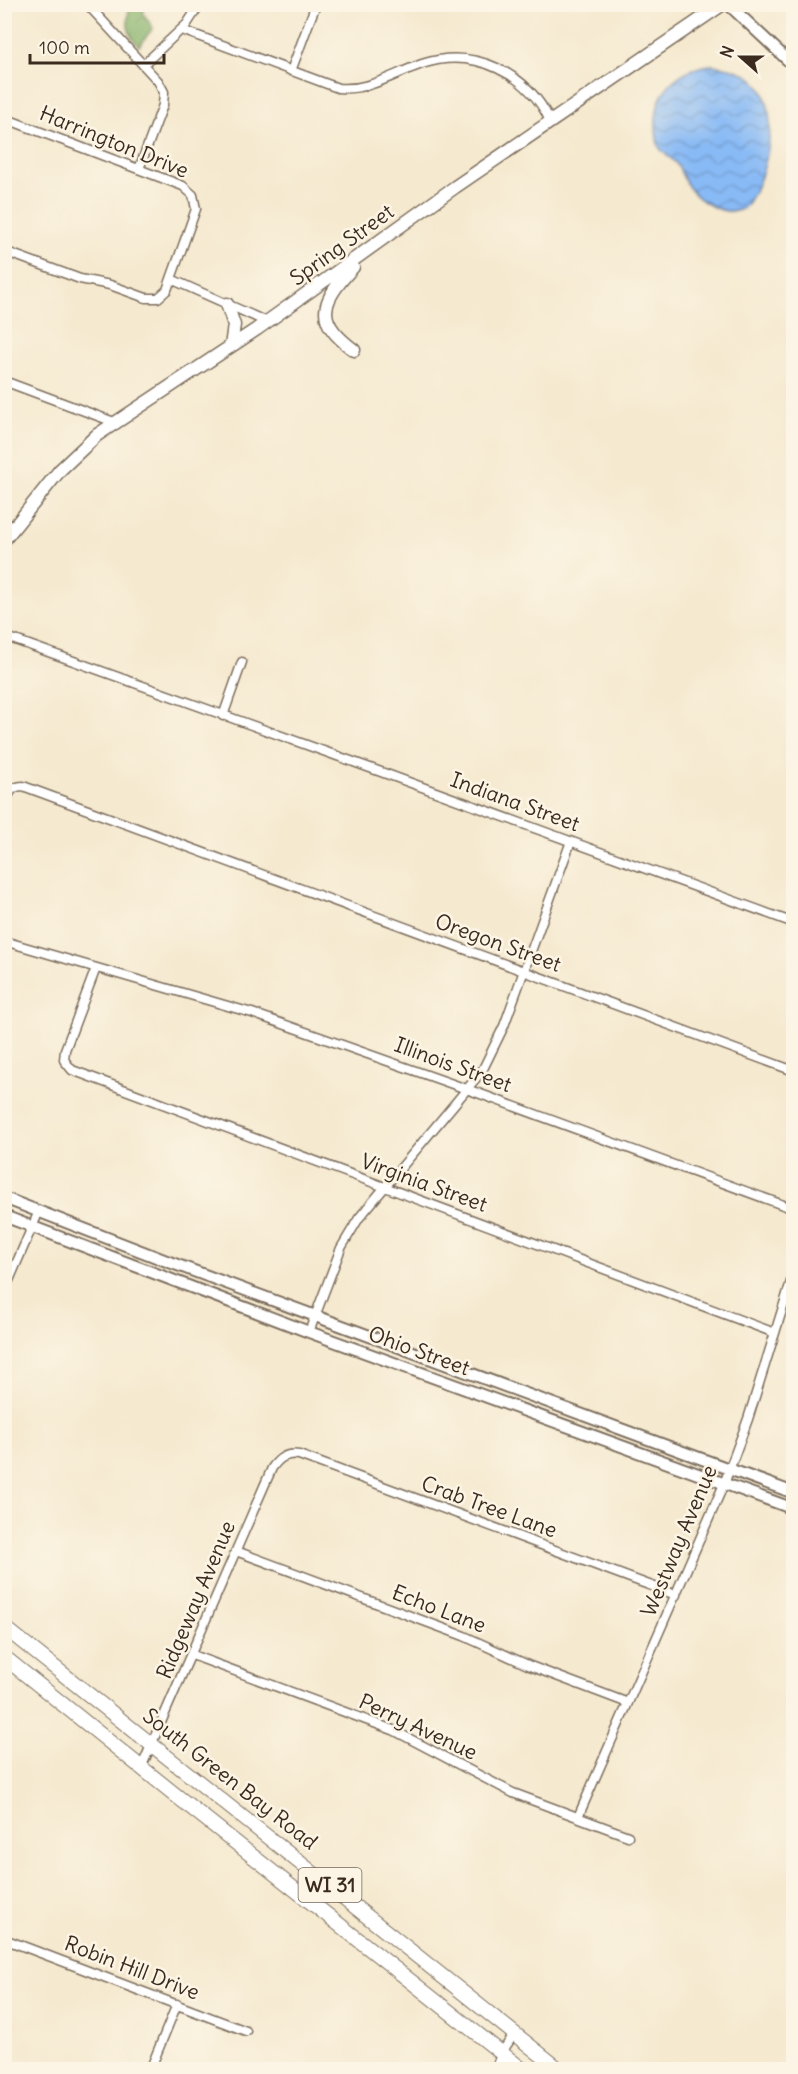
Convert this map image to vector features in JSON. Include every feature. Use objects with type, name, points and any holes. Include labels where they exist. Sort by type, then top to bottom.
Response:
[{"type":"main road","name":"Spring Street","points":[[4,540],[60,470],[78,451],[114,422],[267,322],[429,205],[725,4]]},
{"type":"main road","points":[[354,350],[329,328],[325,312],[333,292],[368,250]]},
{"type":"main road","points":[[227,304],[234,325],[231,346]]},
{"type":"main road","name":"South Green Bay Road","points":[[4,1627],[560,2070]]},
{"type":"main road","name":"WI 31","points":[[4,1658],[523,2070]]},
{"type":"street","points":[[87,4],[162,86],[164,98],[139,169]]},
{"type":"street","points":[[143,65],[194,18],[200,4]]},
{"type":"street","points":[[291,71],[316,4]]},
{"type":"street","points":[[725,4],[794,66]]},
{"type":"street","points":[[182,30],[327,85],[350,89],[372,85],[423,64],[440,60],[476,61],[502,70],[524,85],[537,98],[550,121]]},
{"type":"street","name":"Harrington Drive","points":[[4,118],[183,186],[193,195],[195,216],[171,279]]},
{"type":"street","points":[[4,251],[80,279],[110,285],[152,299],[163,295],[171,279],[267,322]]},
{"type":"street","points":[[4,381],[114,422]]},
{"type":"street","name":"Indiana Street","points":[[4,636],[794,923]]},
{"type":"street","points":[[224,716],[242,662]]},
{"type":"street","name":"Oregon Street","points":[[4,807],[14,788],[26,787],[794,1071]]},
{"type":"street","points":[[309,1332],[334,1265],[349,1233],[384,1187],[482,1071],[497,1043],[571,841]]},
{"type":"street","name":"Illinois Street","points":[[4,941],[252,1013],[794,1209]]},
{"type":"street","name":"Virginia Street","points":[[96,968],[65,1050],[65,1062],[72,1070],[775,1334]]},
{"type":"street","name":"Ohio Street","points":[[4,1198],[140,1251],[794,1493]]},
{"type":"street","points":[[4,1292],[39,1211]]},
{"type":"street","name":"Ohio Street","points":[[4,1216],[309,1332],[794,1509]]},
{"type":"street","points":[[135,1265],[140,1251]]},
{"type":"street","name":"Westway Avenue","points":[[578,1817],[730,1469],[794,1272]]},
{"type":"street","points":[[223,1299],[229,1284]]},
{"type":"street","points":[[448,1383],[454,1367]]},
{"type":"street","points":[[572,1428],[578,1413]]},
{"type":"street","name":"Ridgeway Avenue","points":[[142,1767],[272,1468],[281,1458],[289,1455]]},
{"type":"street","name":"Crab Tree Lane","points":[[289,1455],[299,1455],[676,1595]]},
{"type":"street","name":"Echo Lane","points":[[237,1551],[464,1636],[530,1666],[628,1703]]},
{"type":"street","name":"Perry Avenue","points":[[192,1655],[393,1730],[513,1793],[628,1836]]},
{"type":"street","name":"Robin Hill Drive","points":[[4,1939],[246,2031]]},
{"type":"street","points":[[150,2070],[177,2004]]},
{"type":"street","points":[[495,2070],[502,2052],[515,2033]]},
{"type":"green space","points":[[130,5],[147,5],[143,13],[153,28],[139,46],[128,27]]},
{"type":"water","points":[[712,65],[734,70],[754,80],[762,91],[770,121],[763,171],[748,202],[738,210],[729,211],[717,208],[700,199],[685,181],[678,166],[659,147],[657,141],[657,112],[665,91],[671,83],[689,71]]}]
